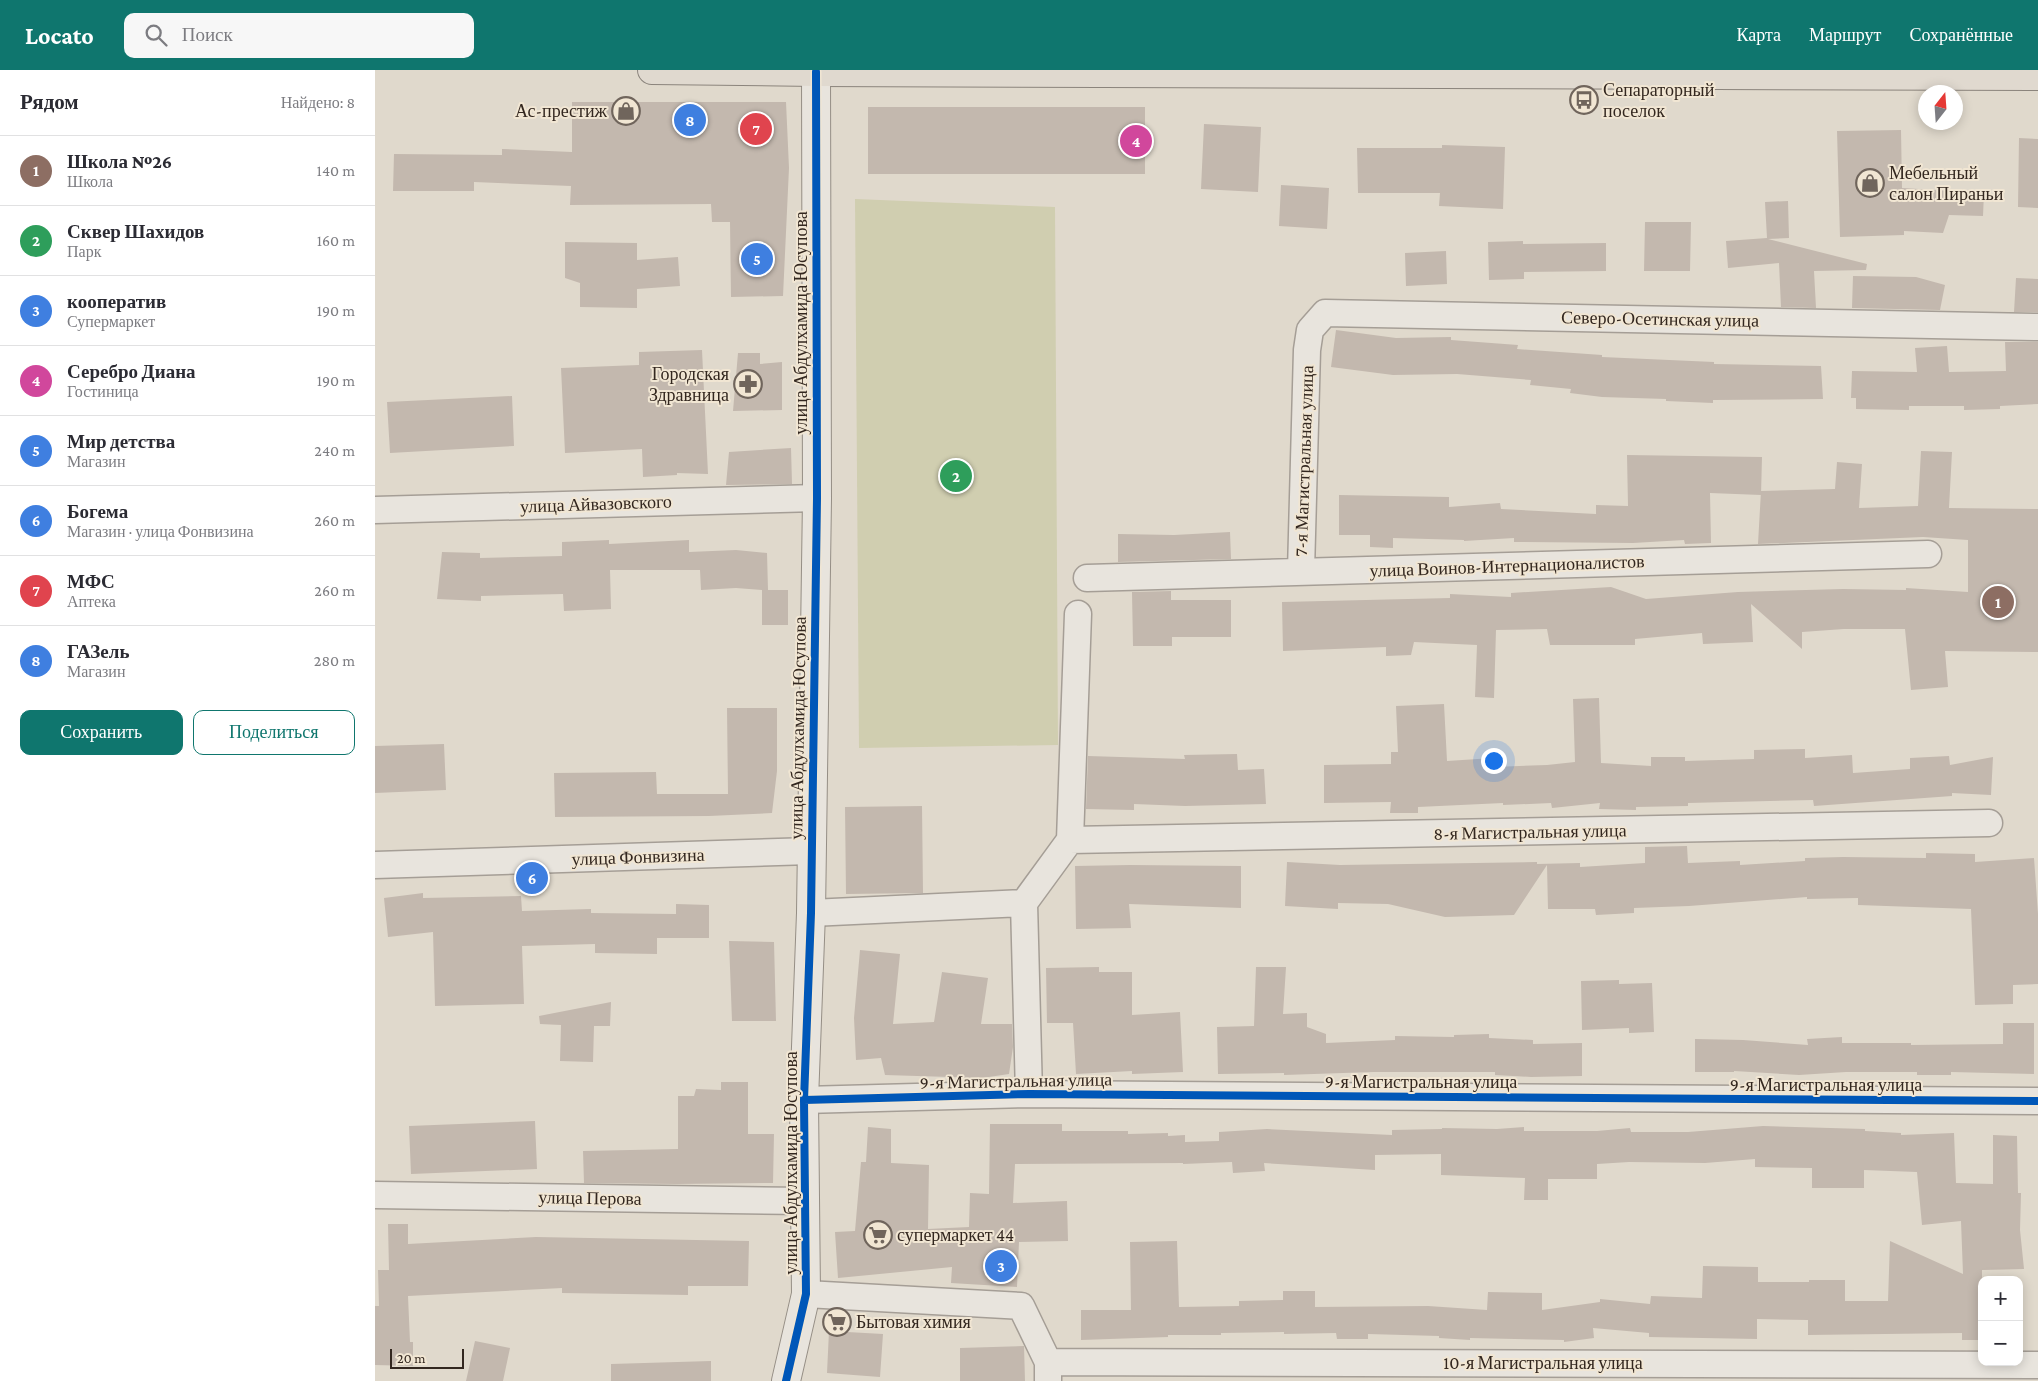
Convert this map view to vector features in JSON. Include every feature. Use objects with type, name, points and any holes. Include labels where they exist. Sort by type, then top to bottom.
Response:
[{"type":"main road","points":[[652,70],[2037,74]]},
{"type":"street","name":"улица Абдулхамида Юсупова","points":[[786,1381],[806,1294],[804,1100],[811,912],[817,498],[816,71]]},
{"type":"street","name":"Северо-Осетинская улица","points":[[1307,350],[1310,330],[1325,313],[2038,327]]},
{"type":"street","name":"7-я Магистральная улица","points":[[1301,572],[1307,350]]},
{"type":"street","name":"улица Айвазовского","points":[[375,510],[817,498]]},
{"type":"street","name":"улица Воинов-Интернационалистов","points":[[1087,578],[1927,554]]},
{"type":"street","points":[[1029,1094],[1024,903],[1070,840],[1078,614]]},
{"type":"street","name":"8-я Магистральная улица","points":[[1070,840],[1989,823]]},
{"type":"street","name":"улица Фонвизина","points":[[375,865],[811,851]]},
{"type":"street","points":[[811,912],[1024,903]]},
{"type":"street","name":"9-я Магистральная улица","points":[[804,1100],[1029,1094],[2038,1101]]},
{"type":"street","name":"улица Перова","points":[[375,1195],[805,1200]]},
{"type":"street","points":[[806,1294],[1021,1306],[1048,1371]]},
{"type":"street","name":"10-я Магистральная улица","points":[[1048,1371],[2038,1365]]},
{"type":"shaded area","points":[[855,199],[1055,207],[1058,745],[859,748]]},
{"type":"building","points":[[572,102],[786,102],[789,168],[783,296],[731,297],[730,222],[712,222],[711,204],[570,205],[571,186],[474,182],[474,191],[393,191],[394,154],[502,155],[502,149],[572,152]]},
{"type":"building","points":[[868,107],[1145,107],[1145,174],[868,174]]},
{"type":"building","points":[[1204,124],[1261,127],[1258,192],[1201,189]]},
{"type":"building","name":"Мебельный салон Пираньи","points":[[1901,130],[1902,188],[1984,193],[1983,216],[1949,215],[1943,233],[1904,231],[1904,235],[1840,237],[1837,131]]},
{"type":"building","points":[[2019,138],[2038,139],[2038,208],[2018,207]]},
{"type":"building","points":[[1442,145],[1505,147],[1503,209],[1439,206],[1440,193],[1358,193],[1357,148],[1442,148]]},
{"type":"building","points":[[1281,185],[1329,188],[1327,229],[1279,226]]},
{"type":"building","points":[[1788,201],[1789,238],[1768,239],[1867,264],[1866,270],[1814,271],[1816,308],[1781,307],[1779,263],[1728,268],[1726,241],[1767,238],[1765,202]]},
{"type":"building","points":[[1645,222],[1691,222],[1690,271],[1644,271]]},
{"type":"building","points":[[1523,241],[1523,244],[1606,243],[1606,271],[1524,272],[1524,279],[1489,280],[1488,242]]},
{"type":"building","points":[[565,242],[637,243],[637,260],[678,257],[680,286],[637,289],[637,308],[580,307],[580,283],[565,278]]},
{"type":"building","points":[[1446,251],[1447,284],[1406,286],[1405,253]]},
{"type":"building","points":[[1853,276],[1916,277],[1945,285],[1940,310],[1852,308]]},
{"type":"building","points":[[2016,278],[2038,279],[2038,312],[2014,312]]},
{"type":"building","points":[[1336,330],[1396,338],[1451,337],[1451,340],[1518,345],[1517,349],[1602,355],[1602,357],[1714,362],[1714,364],[1821,366],[1823,399],[1713,400],[1713,403],[1602,397],[1570,393],[1571,389],[1530,385],[1531,380],[1457,374],[1393,375],[1331,367]]},
{"type":"building","points":[[2005,342],[2038,342],[2038,404],[2000,406],[2000,409],[1964,410],[1964,406],[1909,406],[1909,410],[1856,409],[1856,398],[1851,398],[1852,371],[1917,372],[1915,348],[1947,346],[1949,372],[2006,371]]},
{"type":"building","points":[[702,350],[708,474],[677,473],[677,475],[643,477],[642,449],[565,453],[561,368],[639,365],[639,352]]},
{"type":"building","points":[[738,353],[760,353],[760,364],[782,362],[782,410],[733,411]]},
{"type":"building","points":[[512,396],[514,446],[390,453],[387,402]]},
{"type":"building","points":[[791,448],[792,484],[726,485],[729,452]]},
{"type":"building","points":[[1921,451],[1952,452],[1949,508],[2038,509],[2038,652],[1945,651],[1948,687],[1911,690],[1905,629],[1844,629],[1802,632],[1802,649],[1751,604],[1753,642],[1703,644],[1702,633],[1635,639],[1635,645],[1550,645],[1547,629],[1496,630],[1494,698],[1475,697],[1477,645],[1414,642],[1411,655],[1386,656],[1386,647],[1283,651],[1282,602],[1450,598],[1450,594],[1511,597],[1511,593],[1611,587],[1646,599],[1738,592],[1843,589],[1906,590],[1906,588],[1968,592],[1968,540],[1923,537],[1758,544],[1761,491],[1835,489],[1837,462],[1862,464],[1859,508],[1918,506]]},
{"type":"building","points":[[1627,455],[1762,457],[1761,495],[1710,493],[1711,543],[1685,544],[1684,540],[1633,543],[1514,542],[1514,538],[1464,541],[1393,538],[1393,548],[1370,547],[1370,535],[1339,535],[1339,495],[1449,497],[1449,507],[1500,503],[1501,509],[1596,514],[1596,505],[1628,506]]},
{"type":"building","points":[[1230,532],[1231,559],[1118,562],[1118,534],[1174,535]]},
{"type":"building","points":[[609,540],[609,544],[689,540],[689,552],[736,550],[767,553],[768,590],[788,590],[788,625],[762,625],[762,590],[736,588],[701,590],[700,570],[610,570],[611,609],[564,611],[563,594],[481,596],[481,601],[437,599],[442,552],[480,553],[480,558],[562,556],[562,542]]},
{"type":"building","points":[[1171,591],[1171,600],[1231,600],[1231,637],[1172,637],[1172,646],[1133,646],[1132,592]]},
{"type":"building","points":[[1599,698],[1601,763],[1651,766],[1651,757],[1685,757],[1685,761],[1754,759],[1754,750],[1805,749],[1805,758],[1852,755],[1853,773],[1910,769],[1910,758],[1949,756],[1950,765],[1993,757],[1991,795],[1952,793],[1952,796],[1814,806],[1813,800],[1688,803],[1688,806],[1636,807],[1636,810],[1599,809],[1600,803],[1552,808],[1551,803],[1503,805],[1503,803],[1418,807],[1418,813],[1390,813],[1391,802],[1324,803],[1324,765],[1391,764],[1391,752],[1398,752],[1396,706],[1444,704],[1447,761],[1493,758],[1493,767],[1547,765],[1575,762],[1573,699]]},
{"type":"building","points":[[727,708],[777,708],[777,771],[772,813],[709,816],[555,817],[554,773],[656,772],[657,794],[728,794]]},
{"type":"building","points":[[444,744],[446,790],[375,793],[375,746]]},
{"type":"building","points":[[1237,754],[1238,770],[1264,769],[1266,804],[1185,806],[1134,804],[1134,810],[1086,809],[1088,756],[1185,759],[1184,755]]},
{"type":"building","points":[[922,806],[923,893],[846,894],[845,807]]},
{"type":"building","points":[[1687,846],[1688,863],[1740,861],[1740,865],[1805,861],[1805,858],[1926,858],[1926,853],[1975,854],[1975,862],[2034,858],[2038,914],[2038,984],[2013,985],[2013,1004],[1975,1005],[1971,909],[1858,905],[1858,898],[1807,899],[1807,897],[1634,908],[1634,913],[1596,915],[1595,909],[1548,909],[1547,865],[1514,915],[1445,917],[1388,904],[1338,903],[1338,909],[1285,906],[1287,862],[1340,865],[1537,862],[1537,864],[1580,863],[1580,867],[1645,863],[1645,847]]},
{"type":"building","points":[[1075,866],[1241,866],[1241,908],[1129,904],[1131,928],[1076,929]]},
{"type":"building","points":[[423,893],[423,898],[521,896],[522,911],[591,909],[591,913],[676,914],[676,904],[709,905],[709,938],[657,938],[657,954],[595,953],[595,944],[522,946],[524,1004],[435,1006],[433,932],[388,937],[384,898]]},
{"type":"building","points":[[729,941],[774,942],[776,1021],[732,1021]]},
{"type":"building","points":[[860,950],[900,954],[893,1024],[934,1022],[942,972],[988,978],[981,1024],[1012,1024],[1013,1047],[1009,1074],[982,1078],[885,1075],[881,1058],[856,1060],[854,1018]]},
{"type":"building","points":[[1099,967],[1099,972],[1132,972],[1132,1015],[1180,1012],[1183,1072],[1132,1074],[1132,1071],[1076,1074],[1073,1023],[1047,1023],[1046,968]]},
{"type":"building","points":[[1256,967],[1286,967],[1283,1014],[1307,1013],[1307,1027],[1326,1034],[1326,1043],[1395,1040],[1395,1036],[1454,1037],[1454,1035],[1489,1034],[1489,1038],[1533,1040],[1533,1044],[1582,1043],[1582,1076],[1531,1077],[1495,1075],[1495,1072],[1218,1074],[1217,1027],[1254,1026]]},
{"type":"building","points":[[1619,980],[1619,984],[1652,983],[1654,1032],[1629,1033],[1629,1028],[1582,1030],[1581,981]]},
{"type":"building","points":[[611,1002],[610,1026],[594,1026],[593,1062],[560,1061],[561,1025],[540,1024],[539,1016]]},
{"type":"building","points":[[2003,1023],[2034,1023],[2034,1074],[1951,1072],[1951,1075],[1917,1075],[1917,1072],[1846,1072],[1799,1075],[1734,1071],[1695,1072],[1695,1039],[1743,1040],[1808,1045],[1807,1039],[1842,1037],[1842,1043],[1911,1043],[1911,1045],[2003,1044]]},
{"type":"building","points":[[721,1082],[748,1082],[748,1134],[774,1134],[773,1183],[584,1183],[583,1151],[678,1149],[678,1096],[694,1096],[696,1089],[721,1090]]},
{"type":"building","points":[[535,1121],[537,1169],[411,1174],[409,1126]]},
{"type":"building","points":[[990,1124],[1062,1124],[1062,1131],[1128,1131],[1128,1134],[1168,1133],[1168,1136],[1185,1135],[1185,1142],[1219,1141],[1219,1132],[1267,1129],[1392,1135],[1392,1130],[1442,1128],[1497,1129],[1524,1127],[1524,1131],[1597,1131],[1630,1128],[1631,1132],[1688,1132],[1763,1126],[1865,1129],[1865,1131],[1901,1133],[1901,1135],[1954,1133],[1956,1183],[1993,1184],[1993,1135],[2017,1136],[2018,1193],[2021,1193],[2020,1230],[2024,1269],[1982,1270],[1982,1276],[1978,1276],[1978,1340],[1962,1340],[1962,1333],[1808,1335],[1808,1320],[1757,1319],[1757,1339],[1649,1337],[1649,1333],[1593,1328],[1594,1338],[1564,1342],[1564,1340],[1470,1338],[1470,1340],[1439,1338],[1439,1336],[1368,1334],[1368,1339],[1337,1339],[1336,1333],[1284,1334],[1284,1332],[1168,1335],[1168,1337],[1081,1340],[1081,1310],[1131,1310],[1130,1242],[1177,1241],[1179,1307],[1239,1306],[1239,1301],[1283,1300],[1283,1291],[1315,1291],[1315,1307],[1428,1306],[1487,1310],[1488,1292],[1542,1293],[1542,1310],[1600,1302],[1600,1299],[1650,1304],[1651,1296],[1702,1298],[1703,1266],[1758,1267],[1758,1282],[1845,1280],[1845,1301],[1888,1301],[1890,1241],[1963,1274],[1961,1221],[1922,1225],[1917,1172],[1864,1170],[1864,1188],[1812,1188],[1812,1168],[1755,1167],[1755,1159],[1705,1163],[1629,1162],[1597,1164],[1597,1179],[1548,1179],[1548,1200],[1524,1200],[1525,1178],[1441,1175],[1441,1154],[1375,1155],[1375,1170],[1264,1163],[1265,1171],[1233,1173],[1232,1162],[1183,1164],[1015,1164],[1013,1203],[1067,1201],[1068,1241],[1019,1242],[1017,1287],[951,1283],[952,1267],[838,1278],[835,1232],[855,1231],[861,1162],[866,1162],[868,1127],[891,1129],[891,1163],[929,1165],[928,1229],[969,1227],[970,1193],[989,1194]]},
{"type":"building","points":[[388,1224],[408,1224],[408,1244],[536,1237],[749,1241],[748,1286],[688,1286],[688,1295],[562,1293],[562,1288],[408,1296],[410,1342],[413,1342],[413,1366],[375,1365],[375,1306],[379,1306],[378,1270],[389,1270]]},
{"type":"building","points":[[829,1331],[883,1334],[880,1377],[827,1373]]},
{"type":"building","points":[[475,1341],[510,1348],[503,1381],[466,1381]]},
{"type":"building","points":[[1024,1346],[1025,1381],[960,1381],[960,1348]]},
{"type":"building","points":[[711,1361],[711,1381],[611,1381],[611,1364]]},
{"type":"cycle path","points":[[786,1381],[806,1294],[804,1100],[811,913],[817,498],[816,72]]},
{"type":"cycle path","points":[[804,1100],[1029,1094],[2038,1101]]},
{"type":"place","name":"Сепараторный поселок","points":[[1584,100]]},
{"type":"place","name":"Ас-престиж","points":[[626,111]]},
{"type":"place","name":"ГАЗель","points":[[690,120]]},
{"type":"place","name":"МФС","points":[[756,129]]},
{"type":"place","name":"Серебро Диана","points":[[1136,141]]},
{"type":"place","name":"Мебельный салон Пираньи","points":[[1870,183]]},
{"type":"place","name":"Мир детства","points":[[757,259]]},
{"type":"place","name":"Городская Здравница","points":[[748,384]]},
{"type":"place","name":"Сквер Шахидов","points":[[956,476]]},
{"type":"place","name":"Школа №26","points":[[1998,602]]},
{"type":"place","name":"Богема","points":[[532,878]]},
{"type":"place","name":"супермаркет 44","points":[[878,1235]]},
{"type":"place","name":"кооператив","points":[[1001,1266]]},
{"type":"place","name":"Бытовая химия","points":[[837,1322]]}]
